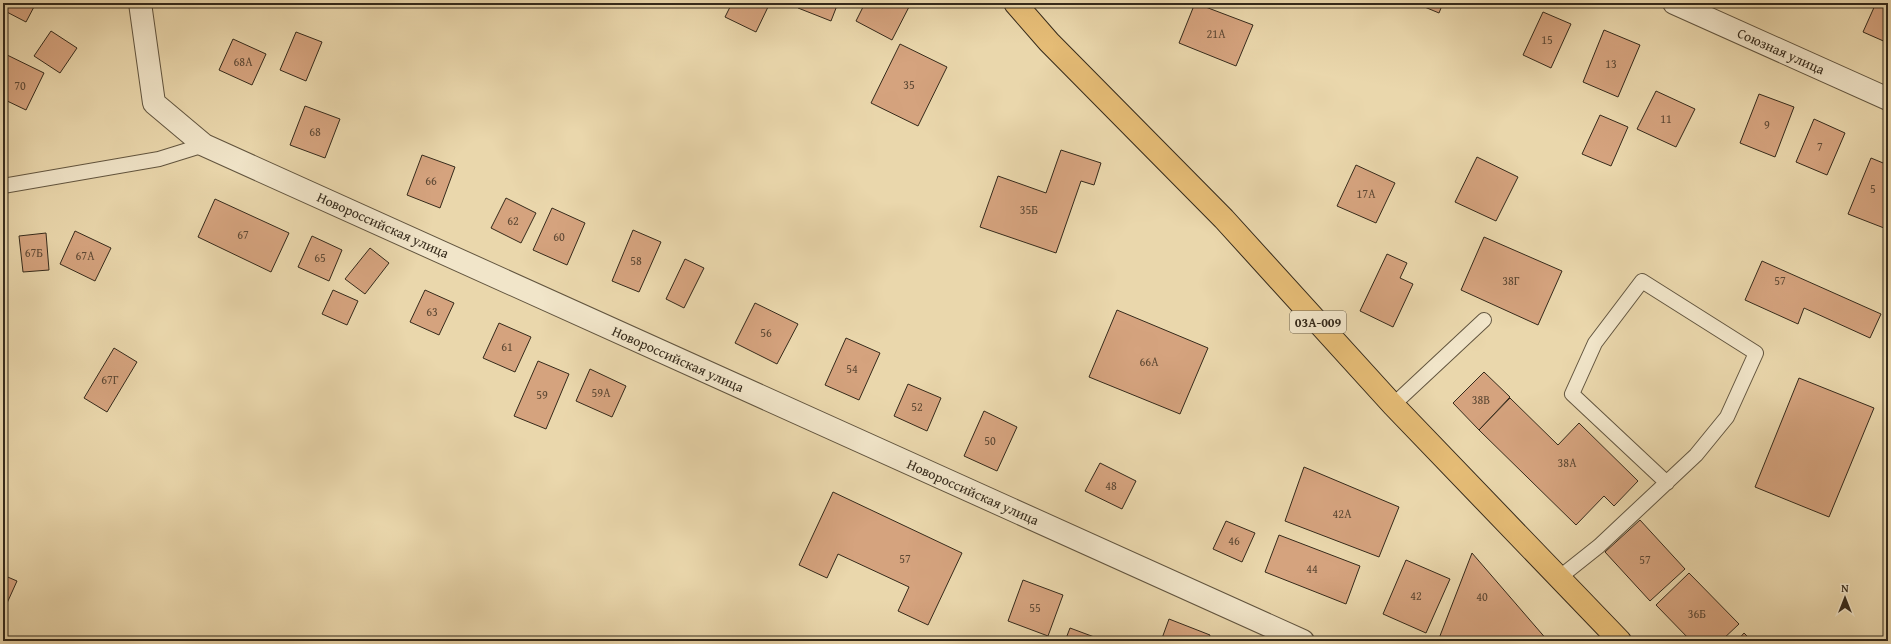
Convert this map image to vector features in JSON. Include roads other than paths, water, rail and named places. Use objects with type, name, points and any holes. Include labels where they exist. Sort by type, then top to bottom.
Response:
[{"type":"main road","name":"03А-009","points":[[1015,3],[1049,42],[1224,219],[1393,405],[1620,641]]},
{"type":"street","name":"Новороссийская улица","points":[[140,3],[154,103],[204,145],[1303,641]]},
{"type":"street","name":"Союзная улица","points":[[1674,3],[1888,99]]},
{"type":"lane","points":[[3,186],[159,159],[204,145]]},
{"type":"lane","points":[[1560,577],[1599,546],[1667,483],[1696,455],[1726,417],[1756,352],[1642,281],[1595,343],[1572,394],[1667,483]]},
{"type":"lane","points":[[1393,405],[1484,320]]}]
